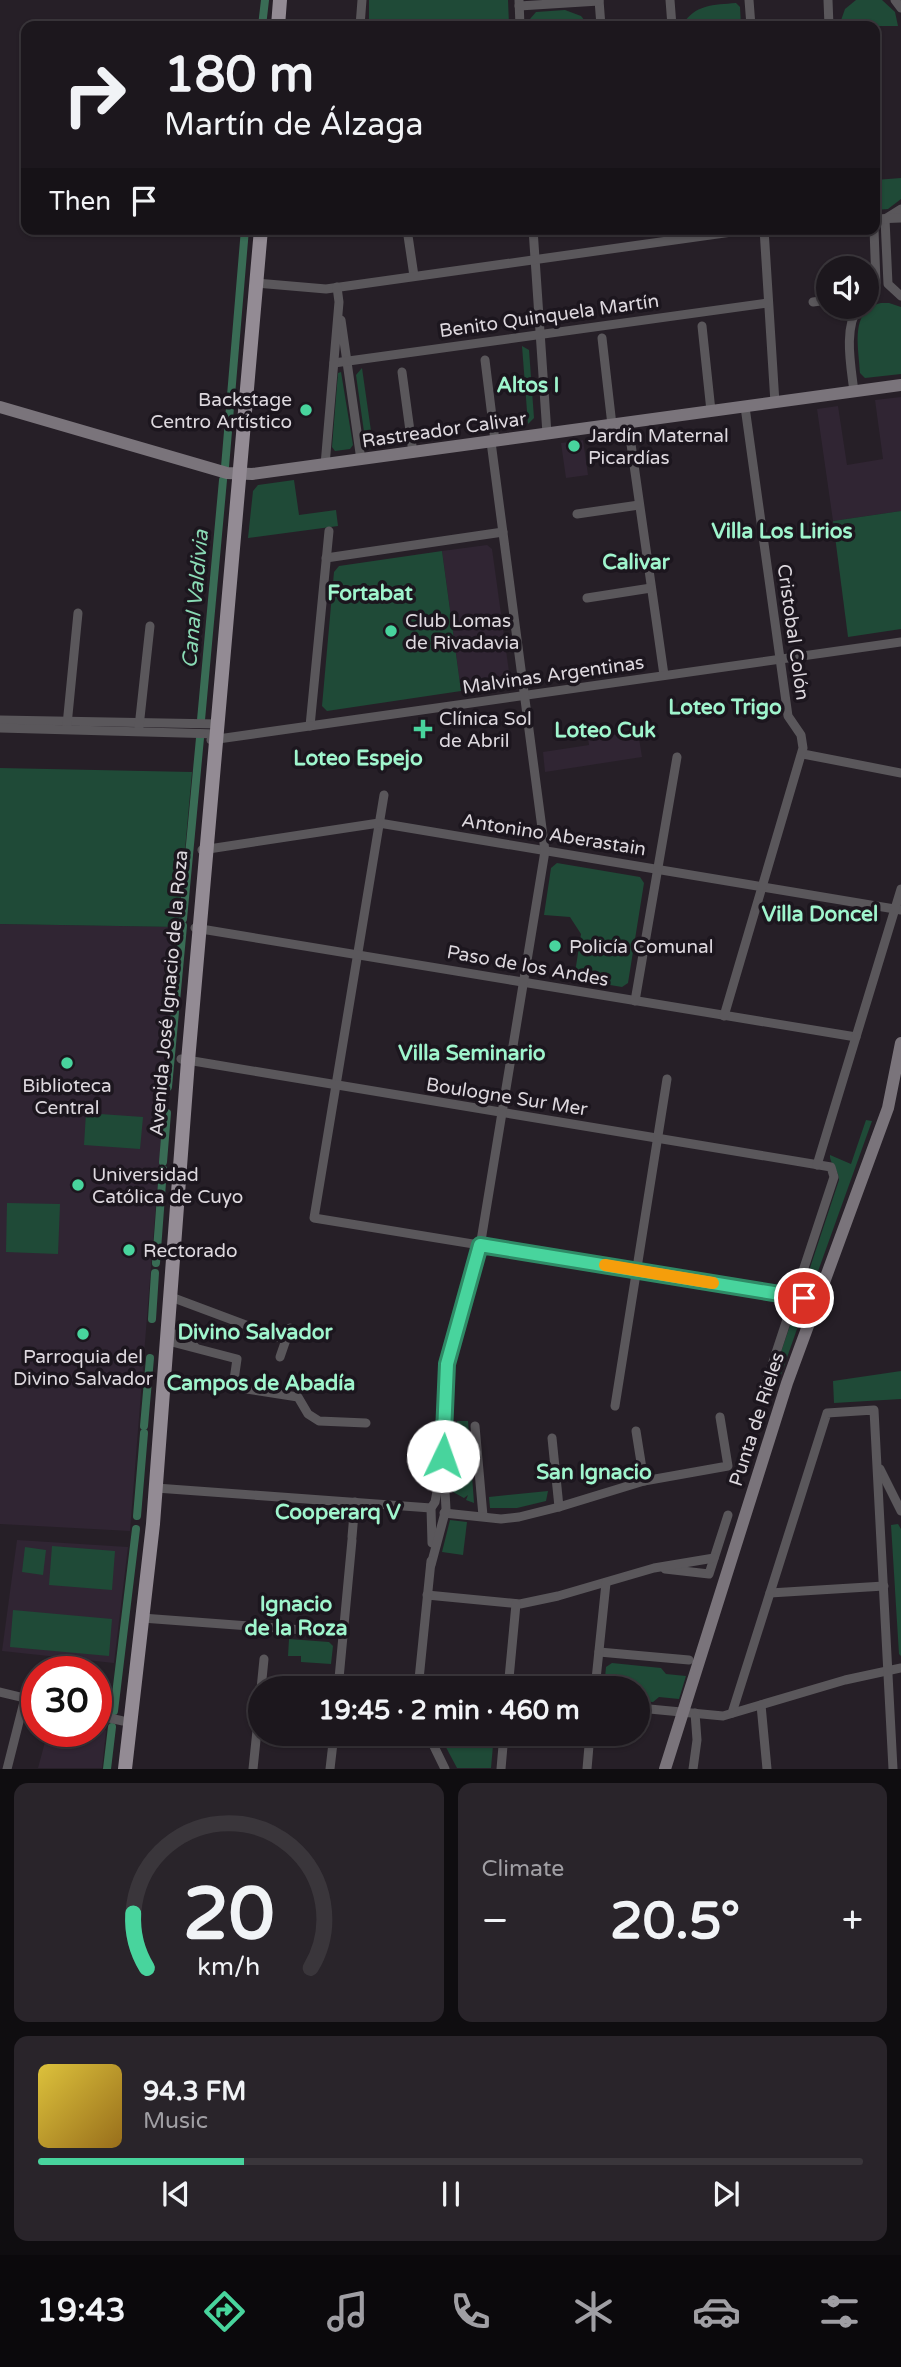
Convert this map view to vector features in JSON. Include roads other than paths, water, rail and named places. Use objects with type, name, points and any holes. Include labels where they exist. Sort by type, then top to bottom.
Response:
[{"type":"main road","points":[[278,21],[280,0]]},
{"type":"main road","name":"Avenida José Ignacio de la Roza","points":[[117,1769],[145,1523],[204,849],[208,731],[232,487],[239,474],[260,235]]},
{"type":"main road","name":"Rastreador Calivar","points":[[0,407],[227,473],[239,474],[325,465],[901,385]]},
{"type":"main road","name":"Punta de Rieles","points":[[665,1769],[689,1713],[783,1392],[882,1126],[901,1043]]},
{"type":"main road","name":"Avenida José Ignacio de la Roza","points":[[125,1769],[156,1488],[185,1060]]},
{"type":"street","points":[[360,21],[362,0]]},
{"type":"street","points":[[520,21],[519,3],[599,0],[601,21]]},
{"type":"street","points":[[670,0],[672,21]]},
{"type":"street","points":[[749,0],[751,21]]},
{"type":"street","points":[[828,0],[829,21]]},
{"type":"street","points":[[895,0],[901,8]]},
{"type":"street","points":[[880,219],[901,209]]},
{"type":"street","points":[[880,219],[901,218]]},
{"type":"street","points":[[880,219],[888,284],[901,296]]},
{"type":"street","points":[[408,235],[414,276]]},
{"type":"street","points":[[533,235],[547,434]]},
{"type":"street","points":[[256,283],[326,289],[679,235]]},
{"type":"street","points":[[764,235],[775,403]]},
{"type":"street","points":[[874,235],[875,256]]},
{"type":"street","points":[[337,287],[361,460]]},
{"type":"street","points":[[879,295],[901,296]]},
{"type":"street","points":[[325,465],[339,302]]},
{"type":"street","name":"Benito Quinquela Martín","points":[[334,363],[768,303]]},
{"type":"street","points":[[852,319],[854,392]]},
{"type":"street","points":[[702,326],[711,411]]},
{"type":"street","points":[[602,338],[612,425]]},
{"type":"street","points":[[419,1676],[427,1595],[440,1509],[447,1364],[480,1245],[545,851],[503,532],[485,360]]},
{"type":"street","points":[[402,372],[413,453]]},
{"type":"street","name":"Cristobal Colón","points":[[745,407],[789,716],[802,735],[803,754]]},
{"type":"street","points":[[628,423],[664,676]]},
{"type":"street","points":[[577,514],[639,505]]},
{"type":"street","points":[[310,726],[328,531]]},
{"type":"street","points":[[326,558],[503,532]]},
{"type":"street","points":[[587,598],[652,588]]},
{"type":"street","points":[[67,726],[78,613]]},
{"type":"street","points":[[139,727],[150,626]]},
{"type":"street","name":"Malvinas Argentinas","points":[[0,728],[139,727],[208,731],[310,726],[901,642]]},
{"type":"street","name":"Malvinas Argentinas","points":[[0,720],[67,726]]},
{"type":"street","points":[[724,1016],[803,754],[901,773]]},
{"type":"street","points":[[635,1001],[677,757]]},
{"type":"street","points":[[384,795],[314,1218],[817,1300]]},
{"type":"street","name":"Antonino Aberastain","points":[[204,849],[379,823],[898,909]]},
{"type":"street","points":[[817,1165],[898,909],[901,889]]},
{"type":"street","name":"Paso de los Andes","points":[[197,928],[856,1037]]},
{"type":"street","name":"Boulogne Sur Mer","points":[[185,1060],[827,1166],[834,1170],[834,1177],[796,1296]]},
{"type":"street","points":[[615,1406],[667,1079]]},
{"type":"street","points":[[765,1386],[796,1296]]},
{"type":"street","points":[[171,1297],[286,1340]]},
{"type":"street","points":[[280,1357],[290,1328]]},
{"type":"street","points":[[168,1336],[237,1359],[233,1387],[294,1396],[301,1401],[309,1414],[319,1421],[366,1423]]},
{"type":"street","points":[[732,1713],[827,1413],[874,1410],[895,1762]]},
{"type":"street","points":[[156,1488],[440,1509],[502,1519],[559,1507],[644,1481],[728,1466],[720,1418]]},
{"type":"street","points":[[475,1426],[479,1516]]},
{"type":"street","points":[[636,1431],[644,1481]]},
{"type":"street","points":[[552,1438],[559,1507]]},
{"type":"street","points":[[878,1464],[901,1511]]},
{"type":"street","points":[[339,1676],[355,1502]]},
{"type":"street","points":[[654,1568],[709,1574],[728,1515]]},
{"type":"street","points":[[427,1595],[516,1604],[558,1596],[654,1568],[714,1558]]},
{"type":"street","points":[[596,1676],[606,1583]]},
{"type":"street","points":[[770,1593],[884,1586]]},
{"type":"street","points":[[509,1676],[516,1604]]},
{"type":"street","points":[[142,1618],[343,1633]]},
{"type":"street","points":[[599,1652],[689,1660]]},
{"type":"street","points":[[262,1676],[264,1659]]},
{"type":"street","points":[[650,1709],[716,1716],[845,1680],[901,1668]]},
{"type":"street","points":[[0,1692],[21,1697]]},
{"type":"street","points":[[761,1705],[767,1769]]},
{"type":"street","points":[[689,1713],[697,1740],[693,1769]]},
{"type":"street","points":[[7,1769],[21,1714]]},
{"type":"street","points":[[112,1718],[123,1721]]},
{"type":"street","points":[[253,1769],[255,1746]]},
{"type":"street","points":[[330,1769],[333,1746]]},
{"type":"street","points":[[434,1746],[446,1769]]},
{"type":"street","points":[[500,1769],[503,1746]]},
{"type":"street","points":[[587,1769],[589,1746]]},
{"type":"waterway","name":"Canal Valdivia","points":[[263,21],[265,0]]},
{"type":"waterway","name":"Canal Valdivia","points":[[225,467],[244,235]]},
{"type":"waterway","name":"Canal Valdivia","points":[[201,720],[223,480]]},
{"type":"waterway","name":"Canal Valdivia","points":[[183,919],[200,738]]},
{"type":"waterway","name":"Canal Valdivia","points":[[168,1087],[183,926]]},
{"type":"waterway","name":"Canal Valdivia","points":[[163,1162],[167,1113]]},
{"type":"waterway","name":"Canal Valdivia","points":[[156,1263],[163,1169]]},
{"type":"waterway","name":"Canal Valdivia","points":[[152,1319],[155,1273]]},
{"type":"waterway","name":"Canal Valdivia","points":[[144,1426],[150,1358]]},
{"type":"waterway","name":"Canal Valdivia","points":[[137,1516],[144,1433]]},
{"type":"waterway","name":"Canal Valdivia","points":[[114,1711],[136,1529]]},
{"type":"waterway","name":"Canal Valdivia","points":[[107,1769],[110,1747]]},
{"type":"place","name":"Backstage Centro Artístico","points":[[306,410]]},
{"type":"place","name":"Jardín Maternal Picardías","points":[[574,446]]},
{"type":"place","name":"Club Lomas de Rivadavia","points":[[391,631]]},
{"type":"place","name":"Clínica Sol de Abril","points":[[423,729]]},
{"type":"place","name":"Policía Comunal","points":[[555,946]]},
{"type":"place","name":"Biblioteca Central","points":[[67,1063]]},
{"type":"place","name":"Universidad Católica de Cuyo","points":[[78,1185]]},
{"type":"place","name":"Rectorado","points":[[129,1250]]},
{"type":"place","name":"Parroquia del Divino Salvador","points":[[83,1334]]},
{"type":"district","name":"Altos I","points":[[528,385]]},
{"type":"district","name":"Villa Los Lirios","points":[[782,531]]},
{"type":"district","name":"Calivar","points":[[636,562]]},
{"type":"district","name":"Fortabat","points":[[370,593]]},
{"type":"district","name":"Loteo Trigo","points":[[725,707]]},
{"type":"district","name":"Loteo Cuk","points":[[605,730]]},
{"type":"district","name":"Loteo Espejo","points":[[358,758]]},
{"type":"district","name":"Villa Doncel","points":[[820,914]]},
{"type":"district","name":"Villa Seminario","points":[[472,1053]]},
{"type":"district","name":"Divino Salvador","points":[[255,1332]]},
{"type":"district","name":"Campos de Abadía","points":[[261,1383]]},
{"type":"district","name":"San Ignacio","points":[[594,1472]]},
{"type":"district","name":"Cooperarq V","points":[[338,1512]]},
{"type":"district","name":"Ignacio de la Roza","points":[[296,1616]]}]
